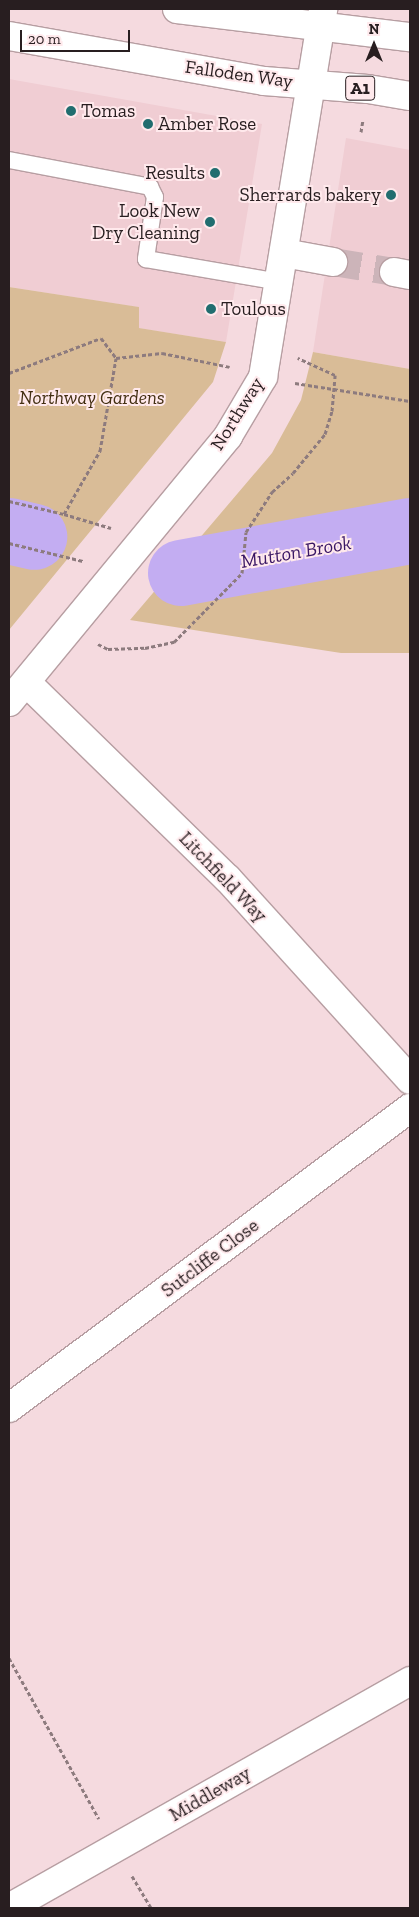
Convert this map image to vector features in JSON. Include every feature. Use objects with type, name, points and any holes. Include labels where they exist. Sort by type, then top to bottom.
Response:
[{"type":"main road","points":[[177,9],[321,18],[410,37]]},
{"type":"main road","name":"Northway","points":[[9,702],[115,570],[228,436],[263,377],[321,18]]},
{"type":"main road","name":"Falloden Way","points":[[9,37],[264,80],[368,88],[410,96]]},
{"type":"main road","points":[[284,253],[333,262]]},
{"type":"main road","name":"Litchfield Way","points":[[26,682],[228,879],[410,1080]]},
{"type":"main road","name":"Sutcliffe Close","points":[[9,1408],[410,1108]]},
{"type":"main road","name":"Middleway","points":[[9,1908],[410,1681]]},
{"type":"lane","points":[[9,160],[150,187],[155,197],[146,259],[279,282]]},
{"type":"path","points":[[361,132],[363,120]]},
{"type":"path","points":[[9,373],[101,338],[116,358],[100,450],[64,514]]},
{"type":"path","points":[[116,358],[162,353],[232,368]]},
{"type":"path","points":[[69,628],[108,649],[145,648],[174,642],[242,574],[246,532],[272,492],[293,473],[325,434],[336,389],[336,375],[296,358]]},
{"type":"path","points":[[292,382],[410,402]]},
{"type":"path","points":[[9,501],[88,520]]},
{"type":"path","points":[[9,543],[32,546],[115,570]]},
{"type":"path","points":[[9,1658],[151,1908]]},
{"type":"shaded area","points":[[9,79],[262,124],[226,342],[138,328],[138,307],[9,287]]},
{"type":"shaded area","points":[[346,138],[410,150],[410,369],[313,352]]},
{"type":"green space","name":"Northway Gardens","points":[[9,287],[139,307],[139,328],[226,342],[213,382],[9,630]]},
{"type":"green space","points":[[313,352],[410,369],[410,653],[341,653],[130,620],[272,453],[301,400]]},
{"type":"waterway","name":"Mutton Brook","points":[[9,531],[34,537]]},
{"type":"waterway","name":"Mutton Brook","points":[[181,573],[410,531]]},
{"type":"tunnel","points":[[333,262],[394,272]]},
{"type":"place","name":"Tomas","points":[[71,111]]},
{"type":"place","name":"Amber Rose","points":[[148,124]]},
{"type":"place","name":"Results","points":[[215,173]]},
{"type":"place","name":"Sherrards bakery","points":[[391,195]]},
{"type":"place","name":"Look New Dry Cleaning","points":[[210,222]]},
{"type":"place","name":"Toulous","points":[[211,309]]}]
